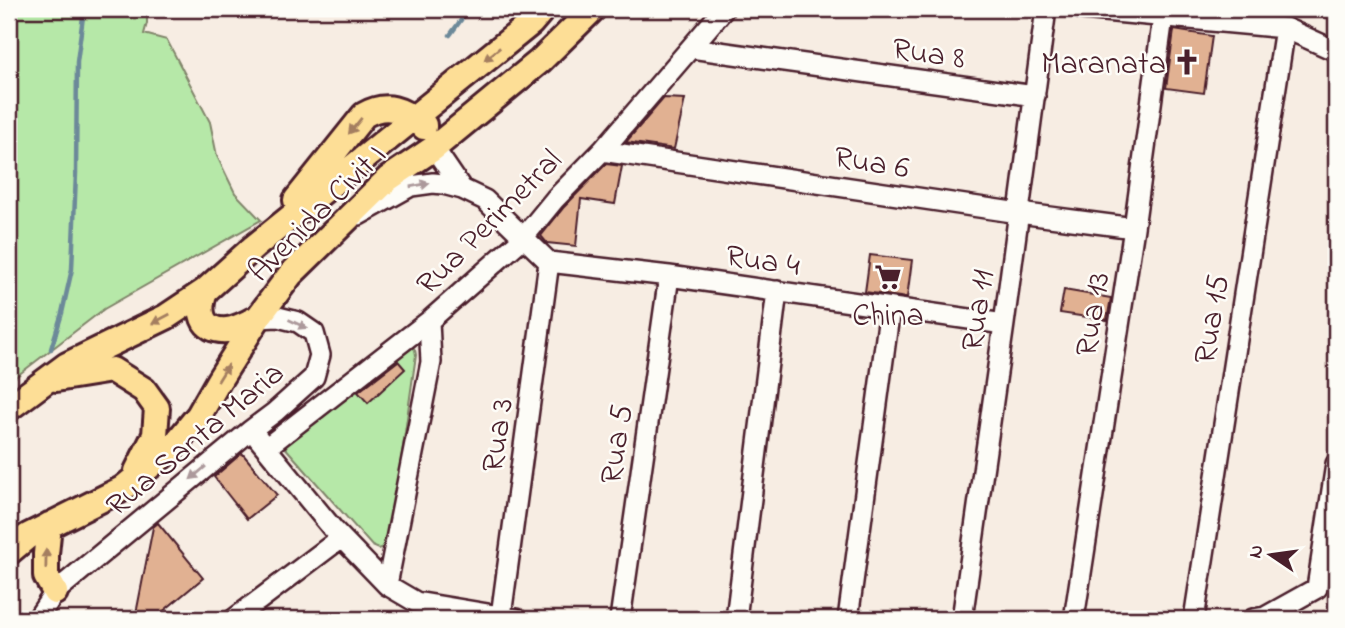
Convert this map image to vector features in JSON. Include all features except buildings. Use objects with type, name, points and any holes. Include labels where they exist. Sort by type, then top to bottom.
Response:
[{"type":"main road","name":"Avenida Civit I","points":[[9,408],[66,365],[166,317],[205,291],[254,247],[531,23],[543,9]]},
{"type":"main road","name":"Avenida Civit I","points":[[9,552],[27,536],[122,489],[172,448],[199,415],[258,318],[290,275],[388,179],[434,148],[540,61],[593,9]]},
{"type":"main road","points":[[254,247],[364,115],[377,108],[388,107],[402,111],[424,125],[425,135],[388,179]]},
{"type":"main road","points":[[205,291],[201,311],[210,326],[227,330],[258,318]]},
{"type":"main road","points":[[45,381],[112,370],[144,390],[157,408],[155,435],[132,480]]},
{"type":"main road","points":[[49,525],[46,576],[55,592]]},
{"type":"street","name":"Rua Perimetral","points":[[267,447],[429,321],[523,238],[724,9]]},
{"type":"street","name":"Rua 11","points":[[962,619],[1046,9]]},
{"type":"street","points":[[1082,9],[1285,28],[1336,51]]},
{"type":"street","name":"Rua 13","points":[[1074,619],[1134,228],[1163,17]]},
{"type":"street","name":"Rua 15","points":[[1194,619],[1285,28]]},
{"type":"street","name":"Rua 8","points":[[691,48],[1035,96]]},
{"type":"street","points":[[434,148],[462,189]]},
{"type":"street","name":"Rua 6","points":[[602,151],[1134,228]]},
{"type":"street","points":[[338,227],[411,186],[433,183],[462,189],[485,200],[549,262]]},
{"type":"street","name":"Rua 4","points":[[549,262],[669,276],[1004,324]]},
{"type":"street","name":"Rua 3","points":[[509,618],[549,262]]},
{"type":"street","name":"Rua 5","points":[[620,619],[669,276]]},
{"type":"street","points":[[736,619],[777,291]]},
{"type":"street","points":[[848,619],[890,307]]},
{"type":"street","name":"Rua Santa Maria","points":[[37,619],[55,592],[314,377],[320,355],[314,333],[298,322],[278,317],[258,318]]},
{"type":"street","points":[[387,585],[431,362],[429,321]]},
{"type":"street","points":[[251,430],[341,538],[387,585],[416,602],[509,618]]},
{"type":"street","points":[[1253,619],[1265,617],[1317,588],[1336,464]]},
{"type":"street","points":[[234,619],[341,538]]},
{"type":"green space","points":[[9,9],[147,9],[144,34],[167,40],[210,122],[217,156],[235,193],[261,220],[104,309],[9,382]]},
{"type":"green space","points":[[410,343],[416,355],[390,538],[386,546],[379,549],[372,546],[283,445]]},
{"type":"waterway","points":[[51,349],[72,269],[77,62],[84,9]]},
{"type":"waterway","points":[[450,35],[469,9]]},
{"type":"place","name":"Maranata","points":[[1187,62]]},
{"type":"place","name":"China","points":[[888,277]]}]
